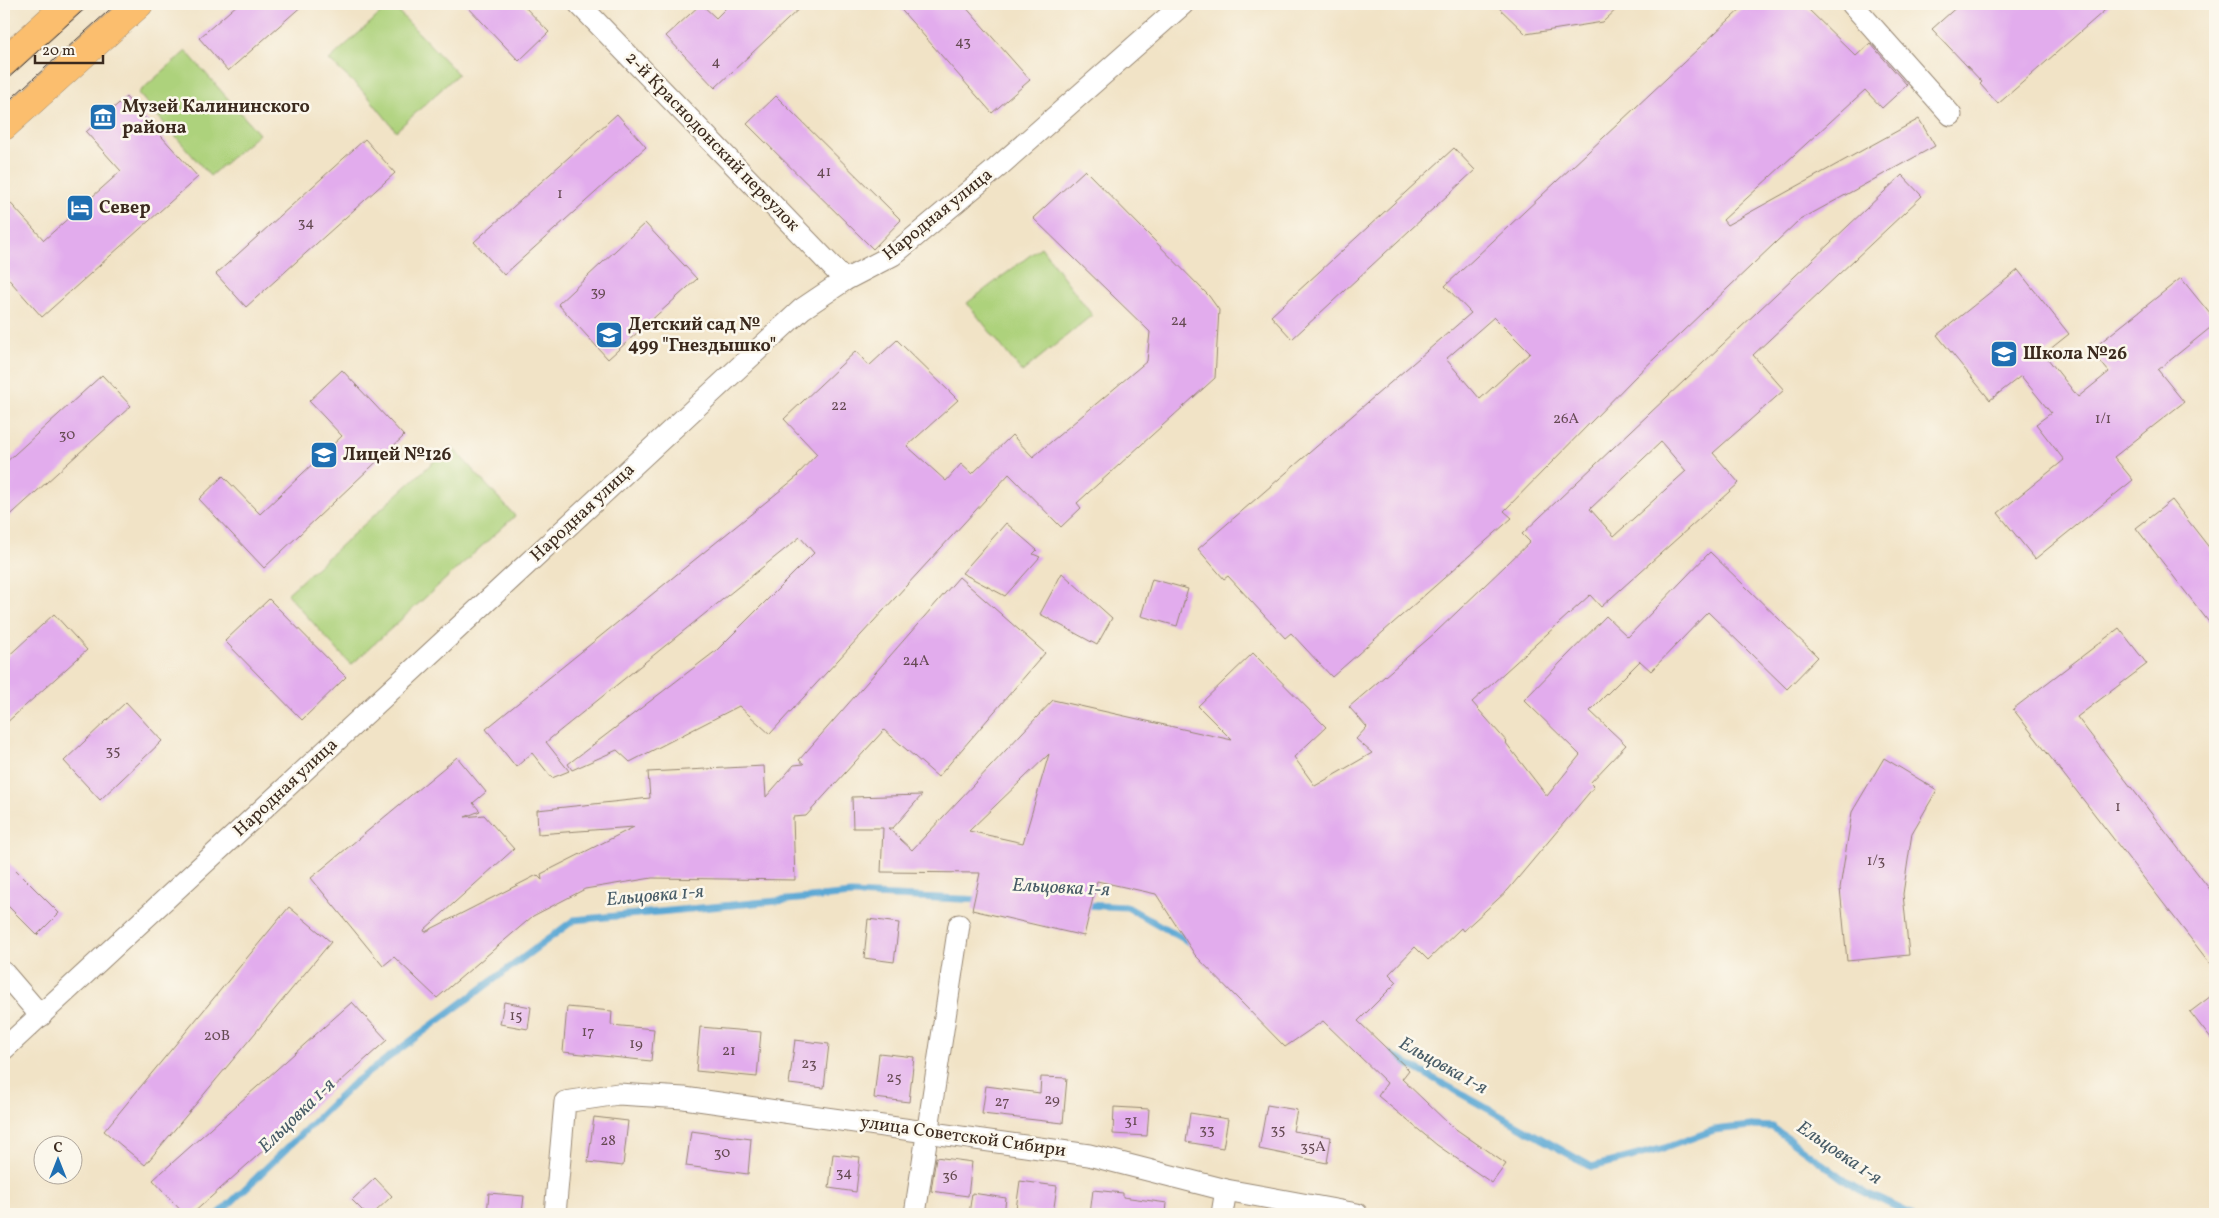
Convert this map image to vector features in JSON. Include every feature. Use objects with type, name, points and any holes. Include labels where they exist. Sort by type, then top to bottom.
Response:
[{"type":"highway","points":[[4,62],[68,4]]},
{"type":"highway","points":[[4,126],[139,4]]},
{"type":"street","name":"2-й Краснодонский переулок","points":[[579,4],[845,280]]},
{"type":"street","name":"Народная улица","points":[[4,1049],[802,309],[845,280],[894,255],[1183,4]]},
{"type":"street","points":[[1852,4],[1952,115]]},
{"type":"street","points":[[915,1214],[958,925]]},
{"type":"street","points":[[4,973],[41,1016]]},
{"type":"street","name":"улица Советской Сибири","points":[[555,1214],[565,1102],[618,1094],[684,1098],[1089,1155],[1226,1190],[1357,1214]]},
{"type":"street","points":[[1222,1214],[1226,1190]]},
{"type":"green space","points":[[391,4],[458,74],[396,131],[366,94],[329,60]]},
{"type":"green space","points":[[186,51],[259,134],[210,176],[138,93]]},
{"type":"green space","points":[[1041,247],[1092,315],[1022,372],[967,303]]},
{"type":"green space","points":[[451,446],[515,516],[351,665],[287,594]]},
{"type":"building","points":[[238,4],[304,4],[228,71],[199,38]]},
{"type":"building","points":[[465,4],[522,4],[549,32],[519,61]]},
{"type":"building","points":[[701,4],[716,18],[730,4],[804,4],[715,88],[666,36]]},
{"type":"building","points":[[896,4],[963,4],[1030,80],[992,113]]},
{"type":"building","points":[[1495,4],[1622,4],[1603,22],[1526,34]]},
{"type":"building","points":[[1746,4],[1803,4],[1856,56],[1870,43],[1907,85],[1882,108],[1865,90],[1723,220],[1727,225],[1919,119],[1935,146],[1798,221],[1635,377],[1504,511],[1512,518],[1332,677],[1291,633],[1285,638],[1228,576],[1224,579],[1198,549],[1471,313],[1445,286]],"holes":[[[1494,317],[1530,353],[1480,399],[1446,359]]]},
{"type":"building","points":[[1960,4],[2112,4],[1998,104],[1980,84],[1982,82],[1932,29]]},
{"type":"building","points":[[776,96],[901,220],[873,249],[747,124]]},
{"type":"building","points":[[126,97],[198,177],[42,317],[4,274],[4,196],[44,240],[121,171],[86,132]]},
{"type":"building","points":[[617,114],[646,147],[504,275],[474,242]]},
{"type":"building","points":[[365,139],[395,173],[246,307],[216,274]]},
{"type":"building","points":[[1454,148],[1475,170],[1292,339],[1271,316]]},
{"type":"building","points":[[1085,170],[1209,296],[1219,310],[1215,378],[1077,503],[1081,508],[1061,527],[1009,474],[770,734],[739,706],[630,762],[617,750],[572,770],[568,764],[717,650],[814,553],[800,537],[546,742],[569,771],[552,778],[532,753],[516,767],[486,729],[798,476],[817,454],[784,419],[856,351],[869,366],[897,340],[958,400],[907,446],[946,481],[961,464],[972,474],[1012,435],[1033,457],[1147,361],[1150,332],[1033,218]]},
{"type":"building","points":[[1902,175],[1922,196],[1753,355],[1784,390],[1713,453],[1739,483],[1601,607],[1590,595],[1472,702],[1507,742],[1547,796],[1580,755],[1524,700],[1606,616],[1628,637],[1710,552],[1818,657],[1787,689],[1708,612],[1651,671],[1640,661],[1590,711],[1626,745],[1590,783],[1594,787],[1508,890],[1463,931],[1461,928],[1428,960],[1415,947],[1389,974],[1397,982],[1358,1021],[1409,1070],[1402,1079],[1450,1125],[1506,1164],[1492,1183],[1437,1145],[1378,1096],[1387,1083],[1323,1021],[1285,1047],[1195,955],[1156,894],[1097,881],[1084,936],[972,910],[980,873],[881,872],[883,828],[853,828],[852,797],[922,795],[893,828],[888,828],[912,850],[1053,700],[1232,740],[1198,706],[1253,653],[1326,727],[1294,757],[1315,786],[1372,753],[1356,739],[1367,727],[1349,707],[1435,633],[1530,542],[1522,534]],"holes":[[[1661,442],[1686,471],[1614,536],[1590,509]],[[1049,754],[1023,843],[969,831]]]},
{"type":"building","points":[[645,223],[697,279],[608,359],[558,304]]},
{"type":"building","points":[[2018,270],[2069,334],[2044,354],[2078,397],[2109,372],[2091,350],[2181,278],[2215,320],[2215,324],[2158,370],[2184,402],[2114,457],[2133,480],[2035,559],[1998,513],[2064,460],[2036,424],[2051,413],[2021,376],[1990,400],[1937,335]]},
{"type":"building","points":[[342,370],[404,436],[264,568],[199,499],[223,476],[260,514],[342,436],[309,401]]},
{"type":"building","points":[[102,375],[131,406],[4,521],[4,464]]},
{"type":"building","points":[[2172,500],[2215,555],[2215,630],[2136,528]]},
{"type":"building","points":[[1006,523],[1037,550],[1033,554],[1040,557],[1005,596],[962,573]]},
{"type":"building","points":[[1062,573],[1112,618],[1097,645],[1040,614]]},
{"type":"building","points":[[959,577],[1045,653],[938,777],[884,730],[806,816],[793,817],[795,880],[652,878],[585,889],[533,916],[437,998],[394,957],[383,966],[311,878],[457,757],[486,792],[473,803],[480,811],[465,817],[484,815],[514,849],[424,930],[425,932],[537,875],[542,880],[541,874],[634,827],[538,834],[537,810],[650,798],[648,772],[764,766],[766,797],[794,765],[804,764],[799,760]]},
{"type":"building","points":[[1152,579],[1188,589],[1177,626],[1141,616]]},
{"type":"building","points":[[269,599],[346,677],[302,720],[225,641]]},
{"type":"building","points":[[54,614],[87,650],[4,725],[4,660]]},
{"type":"building","points":[[2119,628],[2147,664],[2077,717],[2215,896],[2215,970],[2013,709]]},
{"type":"building","points":[[126,702],[162,741],[100,800],[64,761]]},
{"type":"building","points":[[1884,758],[1937,790],[1912,833],[1903,894],[1909,955],[1847,961],[1840,888],[1852,812]]},
{"type":"building","points":[[4,858],[59,913],[37,935],[4,902]]},
{"type":"building","points":[[289,907],[331,942],[145,1165],[104,1131]]},
{"type":"building","points":[[868,919],[899,923],[894,962],[864,958]]},
{"type":"building","points":[[2215,993],[2215,1044],[2190,1012]]},
{"type":"building","points":[[352,1002],[387,1040],[192,1214],[184,1214],[153,1180]]},
{"type":"building","points":[[504,1002],[531,1007],[528,1029],[500,1024]]},
{"type":"building","points":[[567,1007],[612,1011],[611,1025],[654,1029],[651,1061],[563,1052]]},
{"type":"building","points":[[700,1027],[761,1032],[757,1077],[696,1071]]},
{"type":"building","points":[[795,1040],[829,1044],[824,1088],[789,1084]]},
{"type":"building","points":[[879,1053],[914,1057],[909,1102],[874,1098]]},
{"type":"building","points":[[1041,1077],[1067,1078],[1063,1123],[982,1114],[986,1086],[1040,1093]]},
{"type":"building","points":[[1267,1105],[1297,1110],[1293,1131],[1331,1137],[1327,1163],[1259,1149]]},
{"type":"building","points":[[1114,1107],[1149,1109],[1147,1136],[1113,1134]]},
{"type":"building","points":[[1190,1113],[1228,1119],[1223,1148],[1186,1142]]},
{"type":"building","points":[[594,1117],[628,1121],[623,1166],[588,1162]]},
{"type":"building","points":[[691,1131],[751,1139],[748,1174],[686,1166]]},
{"type":"building","points":[[833,1154],[860,1157],[856,1192],[829,1188]]},
{"type":"building","points":[[936,1157],[972,1162],[968,1196],[931,1191]]},
{"type":"building","points":[[375,1178],[392,1196],[373,1214],[366,1214],[352,1200]]},
{"type":"building","points":[[1020,1181],[1057,1186],[1053,1214],[1016,1209]]},
{"type":"building","points":[[1093,1190],[1123,1193],[1123,1197],[1167,1203],[1166,1214],[1090,1214]]},
{"type":"building","points":[[489,1193],[524,1196],[522,1214],[487,1214]]},
{"type":"building","points":[[972,1193],[1006,1198],[1004,1214],[969,1214]]},
{"type":"waterway","name":"Ельцовка 1-я","points":[[219,1214],[354,1083],[574,920],[851,894],[983,900]]},
{"type":"waterway","name":"Ельцовка 1-я","points":[[1083,905],[1127,907],[1193,944]]},
{"type":"waterway","name":"Ельцовка 1-я","points":[[1390,1054],[1592,1167],[1665,1148],[1714,1130],[1751,1126],[1772,1127],[1854,1187],[1911,1214]]},
{"type":"tram line","points":[[4,82],[90,4]]},
{"type":"tram line","points":[[4,105],[116,4]]},
{"type":"place","name":"Музей Калининского района","points":[[103,117]]},
{"type":"place","name":"Север","points":[[80,208]]},
{"type":"place","name":"Детский сад № 499 \"Гнездышко\"","points":[[609,335]]},
{"type":"place","name":"Школа №26","points":[[2004,354]]},
{"type":"place","name":"Лицей №126","points":[[324,455]]}]
